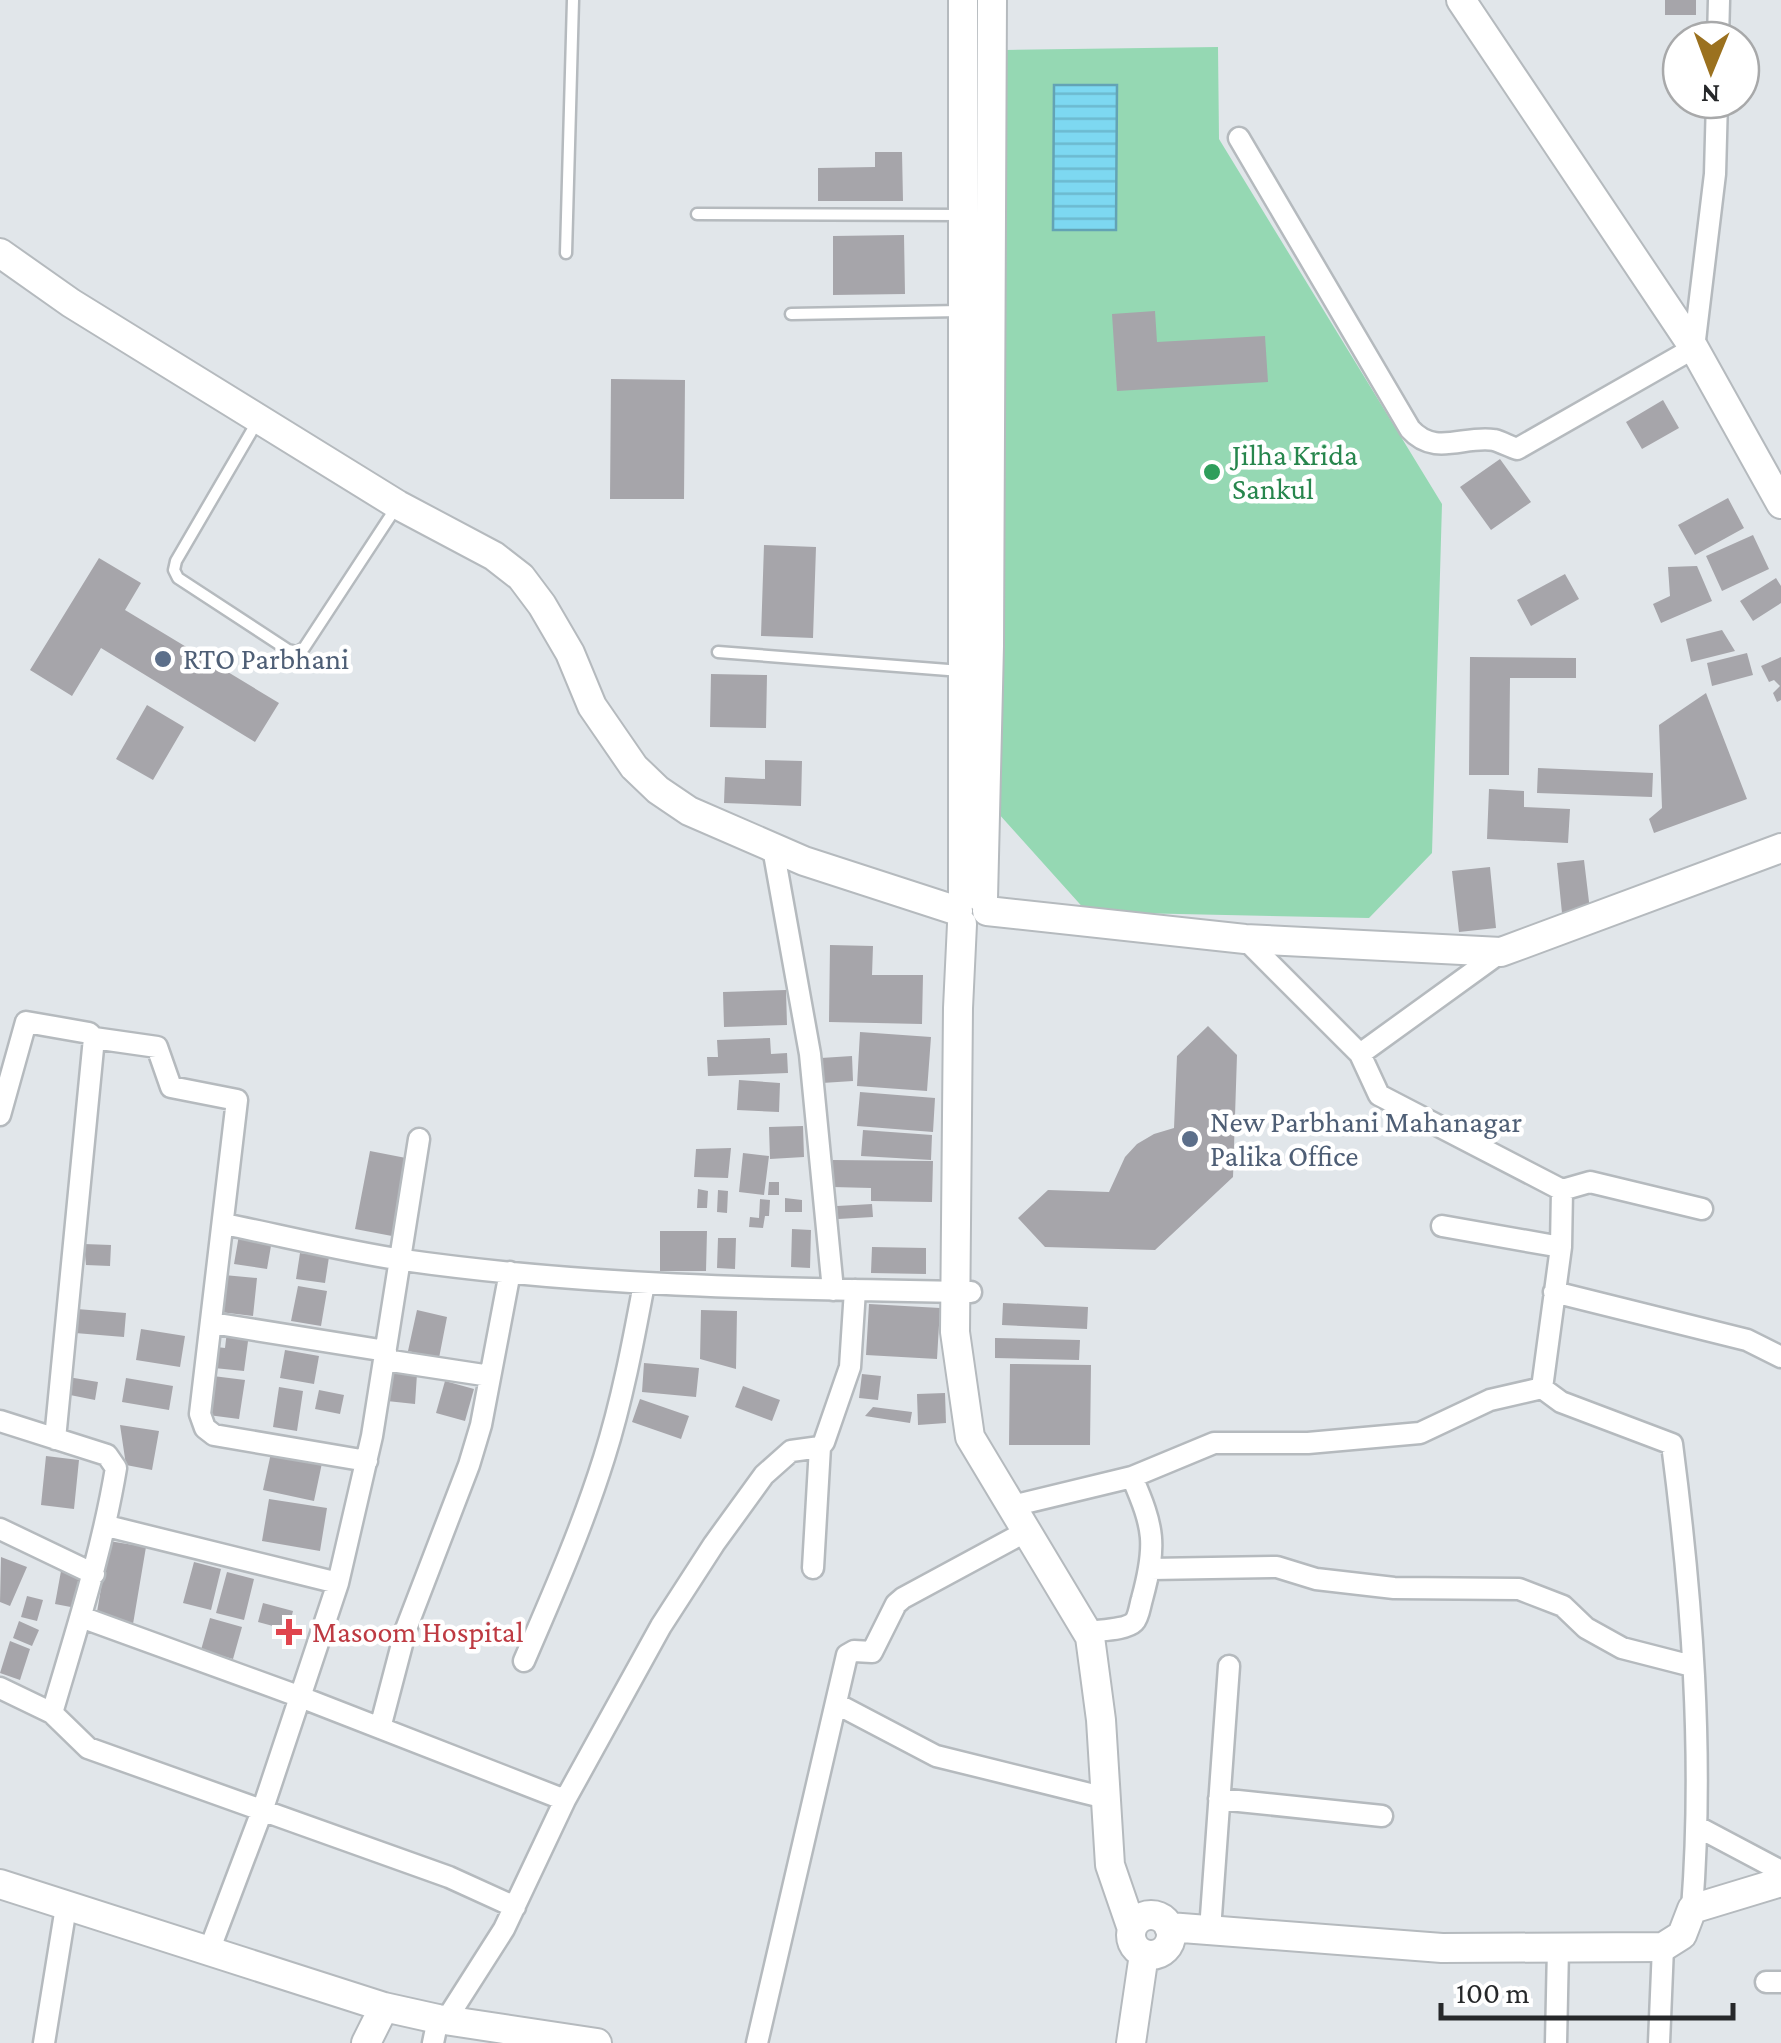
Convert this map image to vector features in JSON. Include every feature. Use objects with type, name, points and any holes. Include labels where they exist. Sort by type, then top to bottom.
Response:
[{"type":"street","points":[[963,0],[961,215],[971,297],[989,646],[971,911],[963,1292],[970,1325],[960,1352],[970,1436],[1088,1632],[1101,1720],[1110,1865],[1138,1942]]},
{"type":"street","points":[[971,911],[962,672],[971,297],[992,0]]},
{"type":"street","points":[[1460,0],[1694,348],[1781,504]]},
{"type":"street","points":[[1694,348],[1715,174],[1716,120]]},
{"type":"street","points":[[1239,138],[1410,429],[1424,440],[1453,445],[1491,440],[1522,448],[1694,348]]},
{"type":"street","points":[[0,252],[71,302],[398,505],[494,556],[520,577],[570,653],[592,706],[634,767],[688,811],[774,848],[971,911],[1244,939],[1501,952]]},
{"type":"street","points":[[774,848],[810,1054],[844,1290],[850,1367],[820,1447],[814,1568]]},
{"type":"street","points":[[1360,1054],[1501,952],[1781,848]]},
{"type":"street","points":[[1244,939],[1360,1054],[1379,1095],[1562,1190],[1590,1182],[1702,1209]]},
{"type":"street","points":[[0,1116],[26,1022],[157,1047],[172,1087],[237,1100],[200,1414],[205,1428],[214,1435],[367,1461]]},
{"type":"street","points":[[56,1439],[94,1038]]},
{"type":"street","points":[[209,1950],[262,1811],[338,1583],[367,1461],[420,1138]]},
{"type":"street","points":[[1542,1388],[1561,1247],[1562,1190]]},
{"type":"street","points":[[224,1224],[401,1260],[510,1272],[644,1284],[963,1292]]},
{"type":"street","points":[[1442,1226],[1561,1247]]},
{"type":"street","points":[[380,1728],[406,1629],[470,1465],[510,1272]]},
{"type":"street","points":[[524,1661],[576,1542],[605,1457],[626,1380],[644,1284]]},
{"type":"street","points":[[1554,1292],[1747,1340],[1781,1358]]},
{"type":"street","points":[[212,1323],[490,1376]]},
{"type":"street","points":[[1012,1506],[1132,1476],[1214,1444],[1308,1443],[1420,1433],[1490,1400],[1542,1388],[1561,1402],[1672,1444],[1686,1554],[1698,1827],[1692,1909],[1682,1936],[1662,1948],[1442,1948],[1169,1927],[1150,1916],[1136,1922],[1131,2043]]},
{"type":"street","points":[[0,1422],[113,1460],[116,1468],[94,1574],[52,1713]]},
{"type":"street","points":[[439,2027],[514,1907],[565,1800],[662,1626],[714,1544],[764,1475],[797,1449],[820,1447]]},
{"type":"street","points":[[1088,1632],[1135,1621],[1151,1568],[1152,1525],[1132,1476]]},
{"type":"street","points":[[106,1526],[338,1583]]},
{"type":"street","points":[[0,1529],[94,1574]]},
{"type":"street","points":[[758,2043],[847,1656],[854,1651],[872,1652],[896,1604],[1027,1531]]},
{"type":"street","points":[[1151,1568],[1277,1567],[1316,1579],[1394,1588],[1519,1589],[1554,1601],[1586,1628],[1622,1648],[1692,1666]]},
{"type":"street","points":[[81,1616],[565,1800]]},
{"type":"street","points":[[1210,1930],[1228,1666]]},
{"type":"street","points":[[0,1688],[52,1713],[73,1738],[88,1748],[449,1877],[514,1907]]},
{"type":"street","points":[[836,1704],[936,1756],[1106,1798]]},
{"type":"street","points":[[1220,1799],[1382,1816]]},
{"type":"street","points":[[1698,1827],[1781,1872]]},
{"type":"street","points":[[1692,1909],[1781,1882]]},
{"type":"street","points":[[0,1884],[439,2027],[597,2043]]},
{"type":"street","points":[[44,2043],[66,1907]]},
{"type":"street","points":[[1556,2043],[1558,1948]]},
{"type":"street","points":[[1659,2043],[1662,1948]]},
{"type":"street","points":[[366,2043],[384,2007]]},
{"type":"lane","points":[[566,252],[573,0]]},
{"type":"lane","points":[[696,214],[961,215]]},
{"type":"lane","points":[[791,314],[971,297]]},
{"type":"lane","points":[[258,418],[174,570],[178,578],[288,650],[297,652],[304,648],[398,505]]},
{"type":"lane","points":[[718,652],[962,672]]},
{"type":"green space","name":"Jilha Krida Sankul","points":[[1218,47],[1219,139],[1442,504],[1432,853],[1369,918],[1087,912],[998,813],[1005,50]]},
{"type":"water","points":[[1054,85],[1117,85],[1116,230],[1053,230]]},
{"type":"building","points":[[1665,0],[1696,0],[1696,15],[1665,15]]},
{"type":"building","points":[[875,152],[902,152],[903,201],[818,201],[818,168],[875,167]]},
{"type":"building","points":[[904,235],[905,294],[833,295],[833,236]]},
{"type":"building","points":[[1155,311],[1157,342],[1265,336],[1268,382],[1117,391],[1112,314]]},
{"type":"building","points":[[611,379],[685,380],[684,499],[610,499]]},
{"type":"building","points":[[1663,400],[1679,428],[1642,449],[1626,422]]},
{"type":"building","points":[[1500,459],[1531,502],[1491,530],[1460,487]]},
{"type":"building","points":[[1728,498],[1744,528],[1695,555],[1678,525]]},
{"type":"building","points":[[1753,535],[1769,569],[1722,591],[1706,556]]},
{"type":"building","points":[[764,545],[816,547],[813,638],[761,636]]},
{"type":"building","name":"RTO Parbhani","points":[[99,558],[141,583],[125,610],[279,703],[255,742],[101,648],[72,696],[30,670]]},
{"type":"building","points":[[1697,566],[1712,601],[1661,623],[1653,604],[1670,596],[1668,567]]},
{"type":"building","points":[[1565,574],[1579,599],[1531,626],[1517,600]]},
{"type":"building","points":[[1776,578],[1781,586],[1781,603],[1753,621],[1740,601]]},
{"type":"building","points":[[1722,630],[1735,651],[1691,662],[1686,639]]},
{"type":"building","points":[[1747,653],[1753,675],[1712,686],[1707,663]]},
{"type":"building","points":[[1470,657],[1576,658],[1576,678],[1510,678],[1509,775],[1469,775]]},
{"type":"building","points":[[1781,657],[1781,700],[1777,702],[1773,693],[1780,686],[1774,680],[1769,682],[1761,666]]},
{"type":"building","points":[[711,674],[767,675],[766,728],[710,727]]},
{"type":"building","points":[[1706,693],[1747,799],[1654,833],[1649,819],[1662,808],[1659,725]]},
{"type":"building","name":"RTO Parbhani","points":[[147,705],[184,727],[153,780],[116,759]]},
{"type":"building","points":[[765,760],[802,761],[801,806],[724,803],[725,777],[765,779]]},
{"type":"building","points":[[1538,768],[1653,773],[1652,797],[1537,793]]},
{"type":"building","points":[[1489,789],[1524,791],[1524,807],[1570,809],[1568,843],[1487,839]]},
{"type":"building","points":[[1584,860],[1590,910],[1562,913],[1557,863]]},
{"type":"building","points":[[1490,867],[1496,928],[1459,932],[1452,871]]},
{"type":"building","points":[[830,945],[873,946],[872,975],[923,975],[922,1024],[829,1022]]},
{"type":"building","points":[[786,990],[787,1025],[724,1027],[723,992]]},
{"type":"building","name":"New Parbhani Mahanagar Palika Office","points":[[1208,1026],[1237,1055],[1233,1177],[1155,1250],[1045,1247],[1018,1218],[1048,1190],[1109,1192],[1125,1157],[1137,1144],[1174,1128],[1177,1056]]},
{"type":"building","points":[[860,1032],[931,1037],[927,1091],[857,1086]]},
{"type":"building","points":[[770,1038],[771,1054],[787,1053],[788,1073],[708,1076],[707,1057],[718,1057],[717,1040]]},
{"type":"building","points":[[852,1056],[853,1081],[822,1083],[821,1058]]},
{"type":"building","points":[[739,1080],[780,1083],[779,1112],[737,1110]]},
{"type":"building","points":[[860,1092],[935,1098],[933,1132],[857,1126]]},
{"type":"building","points":[[803,1126],[804,1157],[770,1159],[769,1127]]},
{"type":"building","points":[[863,1130],[932,1135],[931,1160],[861,1156]]},
{"type":"building","points":[[731,1148],[728,1178],[694,1177],[696,1149]]},
{"type":"building","points":[[370,1151],[406,1158],[392,1236],[355,1229]]},
{"type":"building","points":[[743,1153],[769,1156],[764,1195],[739,1192]]},
{"type":"building","points":[[833,1160],[933,1161],[932,1202],[871,1201],[871,1188],[833,1187]]},
{"type":"building","points":[[769,1182],[779,1182],[779,1195],[768,1195]]},
{"type":"building","points":[[698,1189],[708,1191],[707,1208],[697,1208]]},
{"type":"building","points":[[718,1190],[728,1191],[727,1213],[717,1212]]},
{"type":"building","points":[[785,1198],[802,1200],[802,1212],[785,1212]]},
{"type":"building","points":[[760,1199],[770,1200],[769,1216],[765,1216],[763,1228],[749,1227],[750,1217],[759,1218]]},
{"type":"building","points":[[872,1204],[873,1217],[838,1219],[837,1206]]},
{"type":"building","points":[[792,1229],[811,1230],[810,1268],[791,1267]]},
{"type":"building","points":[[660,1231],[707,1231],[706,1271],[660,1271]]},
{"type":"building","points":[[239,1235],[272,1240],[267,1269],[234,1264]]},
{"type":"building","points":[[718,1238],[736,1238],[735,1269],[717,1268]]},
{"type":"building","points":[[84,1244],[111,1245],[110,1266],[86,1265]]},
{"type":"building","points":[[872,1247],[926,1248],[926,1274],[871,1273]]},
{"type":"building","points":[[300,1253],[329,1257],[325,1283],[296,1279]]},
{"type":"building","points":[[224,1275],[257,1278],[253,1316],[220,1312]]},
{"type":"building","points":[[298,1286],[327,1291],[321,1326],[291,1321]]},
{"type":"building","points":[[1003,1303],[1088,1307],[1087,1329],[1002,1325]]},
{"type":"building","points":[[869,1304],[940,1308],[937,1359],[866,1355]]},
{"type":"building","points":[[77,1309],[126,1313],[124,1337],[75,1333]]},
{"type":"building","points":[[417,1310],[447,1317],[439,1358],[408,1351]]},
{"type":"building","points":[[701,1310],[737,1311],[736,1369],[700,1359]]},
{"type":"building","points":[[141,1329],[185,1336],[180,1367],[136,1360]]},
{"type":"building","points":[[227,1331],[249,1334],[244,1371],[214,1368],[217,1347],[225,1348]]},
{"type":"building","points":[[995,1338],[1080,1340],[1079,1360],[995,1358]]},
{"type":"building","points":[[285,1350],[319,1356],[314,1384],[280,1378]]},
{"type":"building","points":[[644,1363],[699,1368],[696,1397],[642,1392]]},
{"type":"building","points":[[1010,1364],[1091,1365],[1090,1445],[1009,1445]]},
{"type":"building","points":[[389,1372],[417,1374],[415,1404],[387,1401]]},
{"type":"building","points":[[862,1374],[881,1376],[878,1400],[859,1398]]},
{"type":"building","points":[[213,1376],[245,1380],[239,1419],[208,1415]]},
{"type":"building","points":[[68,1377],[98,1382],[95,1400],[65,1394]]},
{"type":"building","points":[[126,1378],[173,1386],[169,1410],[122,1402]]},
{"type":"building","points":[[445,1381],[474,1389],[465,1421],[436,1413]]},
{"type":"building","points":[[743,1386],[780,1400],[772,1421],[735,1407]]},
{"type":"building","points":[[279,1387],[303,1391],[297,1431],[273,1427]]},
{"type":"building","points":[[319,1390],[344,1395],[340,1414],[315,1409]]},
{"type":"building","points":[[945,1393],[946,1423],[918,1425],[917,1394]]},
{"type":"building","points":[[640,1399],[689,1416],[681,1439],[632,1422]]},
{"type":"building","points":[[873,1407],[912,1412],[910,1423],[865,1416]]},
{"type":"building","points":[[120,1425],[159,1431],[152,1470],[126,1465]]},
{"type":"building","points":[[271,1453],[322,1463],[314,1501],[263,1490]]},
{"type":"building","points":[[46,1456],[79,1460],[74,1509],[41,1505]]},
{"type":"building","points":[[269,1499],[327,1508],[320,1551],[262,1541]]},
{"type":"building","points":[[109,1541],[146,1547],[133,1624],[96,1618]]},
{"type":"building","points":[[1,1557],[27,1567],[10,1606],[0,1602]]},
{"type":"building","points":[[194,1562],[221,1569],[211,1610],[183,1603]]},
{"type":"building","points":[[61,1571],[82,1575],[76,1608],[55,1604]]},
{"type":"building","points":[[227,1572],[254,1579],[244,1620],[216,1613]]},
{"type":"building","points":[[27,1596],[43,1600],[37,1621],[21,1617]]},
{"type":"building","points":[[263,1603],[293,1611],[288,1630],[258,1622]]},
{"type":"building","points":[[210,1618],[242,1627],[233,1659],[201,1650]]},
{"type":"building","points":[[19,1621],[39,1630],[32,1646],[13,1638]]},
{"type":"building","points":[[10,1641],[30,1649],[20,1680],[0,1673]]},
{"type":"place","name":"Jilha Krida Sankul","points":[[1212,472]]},
{"type":"place","name":"RTO Parbhani","points":[[163,659]]},
{"type":"place","name":"New Parbhani Mahanagar Palika Office","points":[[1190,1139]]},
{"type":"place","name":"Masoom Hospital","points":[[289,1632]]}]
